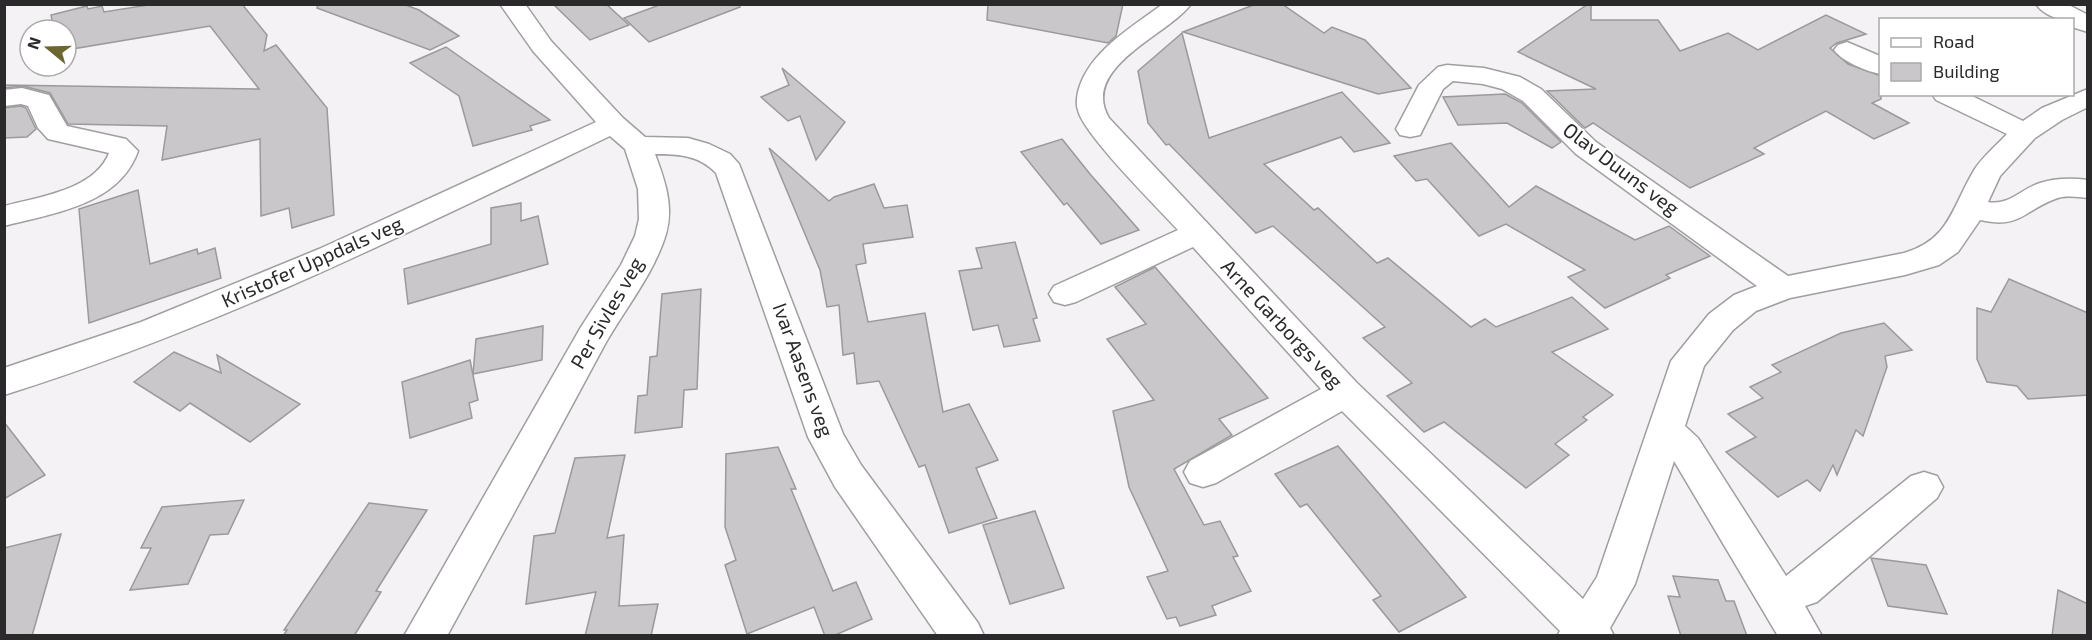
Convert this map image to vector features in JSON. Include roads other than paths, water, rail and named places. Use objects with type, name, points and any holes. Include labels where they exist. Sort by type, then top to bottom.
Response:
[{"type":"street","name":"Per Sivles veg","points":[[425,636],[593,336],[643,253],[652,227],[653,189],[625,135],[542,46],[512,4]]},
{"type":"street","name":"Arne Garborgs veg","points":[[1179,4],[1118,51],[1099,72],[1092,91],[1091,110],[1108,137],[1345,392],[1587,633]]},
{"type":"street","points":[[2048,4],[2088,25]]},
{"type":"street","points":[[1847,50],[1879,65]]},
{"type":"street","name":"Olav Duuns veg","points":[[1410,129],[1432,85],[1447,73],[1484,76],[1511,83],[1532,94],[1552,118],[1586,148],[1783,288]]},
{"type":"street","points":[[4,98],[22,96],[39,101],[52,128],[58,133],[116,145],[124,151],[123,160],[113,172],[82,193],[63,201],[8,215]]},
{"type":"street","points":[[1949,96],[2025,132]]},
{"type":"street","points":[[1587,633],[1615,584],[1688,361],[1721,322],[1745,303],[1783,288],[1905,264],[1928,257],[1947,245],[1963,224],[1987,172],[2025,132],[2052,114],[2088,97]]},
{"type":"street","name":"Kristofer Uppdals veg","points":[[4,382],[153,331],[625,135]]},
{"type":"street","name":"Ivar Aasens veg","points":[[625,135],[694,148],[718,157],[729,170],[826,436],[848,476],[963,636]]},
{"type":"street","points":[[1970,208],[1992,213],[2011,212],[2048,190],[2072,187],[2088,189]]},
{"type":"street","points":[[1065,294],[1198,233]]},
{"type":"street","points":[[1203,472],[1345,392]]},
{"type":"street","points":[[1665,430],[1685,448],[1801,636]]},
{"type":"street","points":[[1778,597],[1803,589],[1924,487]]}]
